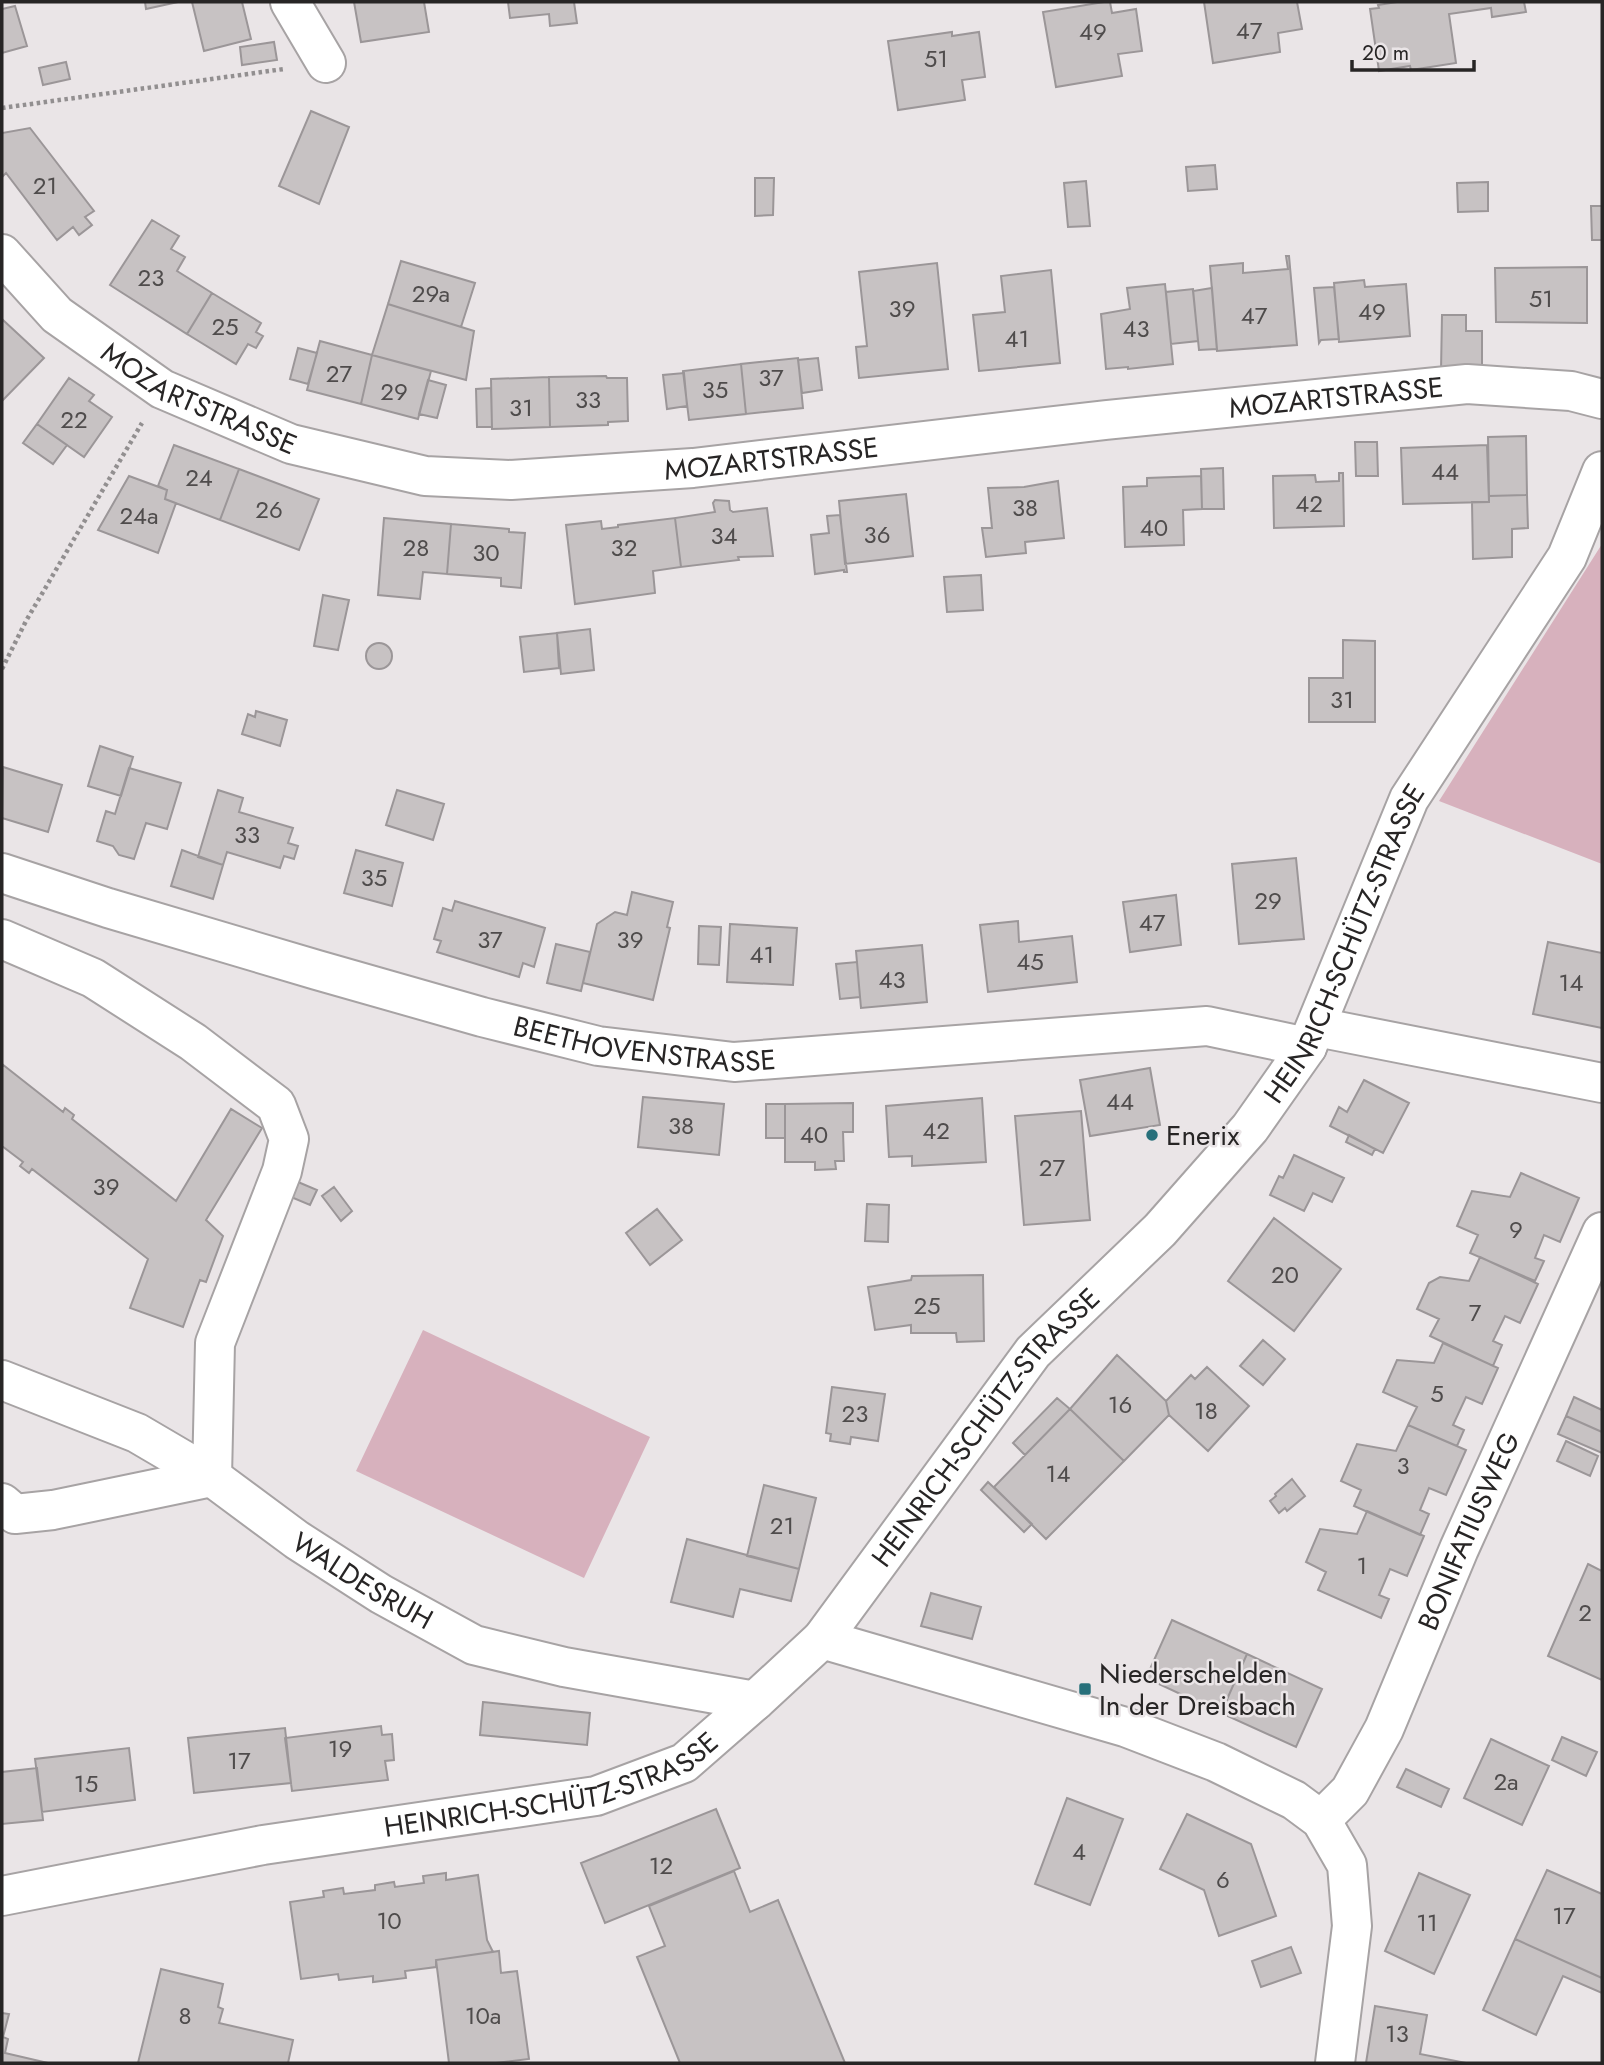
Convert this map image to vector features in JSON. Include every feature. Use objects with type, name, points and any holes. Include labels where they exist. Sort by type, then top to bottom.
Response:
[{"type":"street","points":[[290,2],[326,63]]},
{"type":"street","name":"MOZARTSTRASSE","points":[[2,254],[57,315],[162,389],[291,444],[425,476],[511,480],[693,468],[1466,384],[1571,391],[1602,399]]},
{"type":"street","name":"HEINRICH-SCHÜTZ-STRASSE","points":[[2,1896],[263,1845],[596,1796],[684,1763],[755,1701],[822,1639],[1033,1352],[1160,1230],[1250,1128],[1312,1037],[1409,799],[1567,557],[1602,471]]},
{"type":"street","name":"BEETHOVENSTRASSE","points":[[2,873],[317,970],[482,1017],[598,1046],[734,1062],[1207,1026],[1312,1037]]},
{"type":"street","points":[[2,939],[93,978],[193,1042],[276,1105],[289,1139],[282,1171],[215,1343],[212,1477],[53,1510],[15,1514],[2,1503]]},
{"type":"street","points":[[1312,1037],[1602,1083]]},
{"type":"street","name":"BONIFATIUSWEG","points":[[1321,1820],[1350,1791],[1384,1729],[1459,1549],[1602,1232]]},
{"type":"street","name":"WALDESRUH","points":[[2,1383],[137,1433],[212,1477],[298,1540],[371,1587],[474,1646],[564,1667],[755,1701]]},
{"type":"street","points":[[822,1639],[1125,1727],[1216,1762],[1294,1800],[1321,1820],[1347,1865],[1352,1926],[1335,2063]]},
{"type":"path","points":[[2,108],[326,63]]},
{"type":"path","points":[[2,669],[26,621],[162,389]]},
{"type":"shaded area","points":[[1602,544],[1602,864],[1439,801]]},
{"type":"shaded area","points":[[423,1330],[650,1437],[584,1578],[356,1471]]},
{"type":"building","points":[[145,2],[178,2],[146,9]]},
{"type":"building","points":[[192,2],[242,2],[251,39],[204,51]]},
{"type":"building","points":[[354,2],[424,2],[429,32],[361,42]]},
{"type":"building","points":[[508,2],[574,2],[577,23],[550,26],[549,14],[510,18]]},
{"type":"building","points":[[1110,2],[1112,13],[1136,9],[1142,51],[1118,54],[1122,76],[1056,87],[1043,12]]},
{"type":"building","points":[[1204,2],[1297,2],[1302,29],[1278,33],[1280,52],[1213,63]]},
{"type":"building","points":[[1397,2],[1524,2],[1526,12],[1492,17],[1491,8],[1449,14],[1456,63],[1411,70],[1410,66],[1379,71],[1370,9]]},
{"type":"building","points":[[15,6],[27,46],[2,53],[2,9]]},
{"type":"building","points":[[952,32],[952,36],[979,32],[985,77],[962,80],[965,100],[898,110],[888,41]]},
{"type":"building","points":[[274,42],[277,60],[242,65],[240,47]]},
{"type":"building","points":[[66,62],[70,79],[43,85],[39,68]]},
{"type":"building","points":[[311,111],[349,127],[319,204],[279,186]]},
{"type":"building","points":[[30,128],[94,211],[85,217],[92,225],[79,235],[73,227],[57,240],[6,173],[2,177],[2,133]]},
{"type":"building","points":[[1215,165],[1217,189],[1188,191],[1186,167]]},
{"type":"building","points":[[755,178],[774,178],[773,215],[755,216]]},
{"type":"building","points":[[1086,181],[1090,226],[1068,227],[1064,183]]},
{"type":"building","points":[[1488,182],[1488,211],[1458,212],[1457,183]]},
{"type":"building","points":[[1591,206],[1602,206],[1602,240],[1592,240]]},
{"type":"building","points":[[152,220],[179,236],[171,249],[185,257],[177,271],[212,293],[187,334],[110,285]]},
{"type":"building","points":[[1286,256],[1289,256],[1297,345],[1217,351],[1210,266],[1243,263],[1243,273],[1288,269]]},
{"type":"building","points":[[401,261],[475,283],[461,327],[388,304]]},
{"type":"building","points":[[937,263],[948,369],[859,378],[856,347],[867,346],[859,272]]},
{"type":"building","points":[[1587,267],[1587,323],[1496,322],[1495,268]]},
{"type":"building","points":[[1051,270],[1060,363],[979,371],[973,315],[1005,312],[1001,276]]},
{"type":"building","points":[[1364,280],[1365,287],[1406,284],[1410,336],[1339,342],[1334,283]]},
{"type":"building","points":[[1165,284],[1173,364],[1106,369],[1101,314],[1130,309],[1127,288]]},
{"type":"building","points":[[1334,287],[1339,339],[1321,340],[1319,343],[1314,288]]},
{"type":"building","points":[[1212,288],[1217,349],[1199,350],[1193,291]]},
{"type":"building","points":[[1193,289],[1198,341],[1171,344],[1166,292]]},
{"type":"building","points":[[212,293],[261,323],[256,332],[263,336],[256,348],[248,344],[236,364],[187,334]]},
{"type":"building","points":[[388,304],[474,331],[466,380],[372,355]]},
{"type":"building","points":[[1442,315],[1466,315],[1466,331],[1482,331],[1482,371],[1441,371]]},
{"type":"building","points":[[3,320],[44,358],[2,401],[2,322]]},
{"type":"building","points":[[320,341],[372,355],[361,404],[307,390]]},
{"type":"building","points":[[298,348],[317,353],[308,384],[290,379]]},
{"type":"building","points":[[372,355],[431,371],[418,419],[361,404]]},
{"type":"building","points":[[798,358],[803,408],[746,414],[741,364]]},
{"type":"building","points":[[818,358],[822,390],[802,393],[798,360]]},
{"type":"building","points":[[741,364],[746,414],[689,420],[683,371]]},
{"type":"building","points":[[684,373],[687,406],[667,409],[663,375]]},
{"type":"building","points":[[549,377],[627,378],[628,421],[608,422],[608,425],[550,427]]},
{"type":"building","points":[[549,377],[550,427],[492,429],[491,379]]},
{"type":"building","points":[[69,378],[94,395],[89,401],[112,417],[84,457],[37,424]]},
{"type":"building","points":[[428,380],[446,385],[437,418],[419,414]]},
{"type":"building","points":[[491,388],[492,427],[477,427],[476,389]]},
{"type":"building","points":[[37,424],[67,445],[53,464],[23,443]]},
{"type":"building","points":[[1526,436],[1527,495],[1489,496],[1488,437]]},
{"type":"building","points":[[1355,442],[1377,442],[1378,476],[1356,476]]},
{"type":"building","points":[[174,445],[239,469],[220,520],[165,499],[167,490],[158,486]]},
{"type":"building","points":[[1487,445],[1489,502],[1403,504],[1401,448]]},
{"type":"building","points":[[1223,468],[1224,509],[1202,509],[1201,469]]},
{"type":"building","points":[[239,469],[319,499],[299,550],[220,520]]},
{"type":"building","points":[[1339,473],[1343,473],[1344,526],[1274,528],[1273,476],[1315,475],[1316,482],[1339,481]]},
{"type":"building","points":[[129,476],[167,490],[165,499],[176,503],[158,553],[98,530]]},
{"type":"building","points":[[1201,476],[1202,509],[1183,510],[1184,545],[1125,547],[1123,487],[1147,486],[1147,478]]},
{"type":"building","points":[[1058,481],[1064,538],[1025,542],[1026,553],[986,557],[982,528],[992,528],[988,488],[1024,487]]},
{"type":"building","points":[[906,494],[913,556],[845,564],[839,501]]},
{"type":"building","points":[[1527,495],[1528,528],[1512,529],[1512,557],[1473,559],[1472,502],[1489,502],[1489,496]]},
{"type":"building","points":[[715,500],[729,501],[730,510],[733,512],[767,508],[773,556],[738,557],[739,560],[681,567],[675,518],[715,512]]},
{"type":"building","points":[[840,515],[847,572],[844,570],[815,574],[811,535],[829,533],[827,516]]},
{"type":"building","points":[[384,518],[451,524],[447,574],[423,572],[420,599],[378,595]]},
{"type":"building","points":[[675,518],[681,567],[653,571],[655,593],[575,604],[566,525],[601,521],[602,529]]},
{"type":"building","points":[[451,524],[525,533],[521,588],[501,586],[501,578],[447,574]]},
{"type":"building","points":[[981,575],[983,610],[947,612],[944,577]]},
{"type":"building","points":[[323,595],[349,600],[338,650],[314,646]]},
{"type":"building","points":[[590,629],[594,670],[561,674],[557,633]]},
{"type":"building","points":[[557,633],[559,668],[524,672],[520,637]]},
{"type":"building","points":[[1343,640],[1375,641],[1375,722],[1309,722],[1309,678],[1343,678]]},
{"type":"building","points":[[379,643],[388,647],[392,656],[388,665],[379,669],[370,665],[366,656],[370,647]]},
{"type":"building","points":[[256,711],[287,720],[280,746],[242,734],[248,714],[255,717]]},
{"type":"building","points":[[100,746],[133,757],[121,796],[88,786]]},
{"type":"building","points":[[3,767],[62,785],[48,832],[2,818]]},
{"type":"building","points":[[129,768],[181,783],[167,829],[146,823],[134,859],[119,855],[113,846],[97,841],[106,811],[115,814]]},
{"type":"building","points":[[218,790],[243,798],[239,812],[293,828],[288,843],[298,846],[294,859],[284,856],[280,868],[227,852],[223,865],[198,857]]},
{"type":"building","points":[[397,790],[444,804],[433,840],[386,825]]},
{"type":"building","points":[[182,850],[223,865],[213,899],[171,886]]},
{"type":"building","points":[[356,850],[403,863],[392,906],[344,893]]},
{"type":"building","points":[[1296,858],[1304,939],[1239,944],[1232,864]]},
{"type":"building","points":[[632,892],[673,902],[667,927],[670,928],[653,1000],[583,983],[597,924],[615,912],[627,915]]},
{"type":"building","points":[[1176,895],[1181,945],[1130,952],[1123,902]]},
{"type":"building","points":[[455,901],[545,928],[534,967],[523,963],[519,977],[437,952],[441,941],[434,939],[443,908],[452,911]]},
{"type":"building","points":[[1018,921],[1019,942],[1072,936],[1077,982],[988,992],[980,925]]},
{"type":"building","points":[[730,924],[797,928],[793,985],[727,982]]},
{"type":"building","points":[[699,926],[721,927],[719,965],[698,964]]},
{"type":"building","points":[[1548,942],[1602,953],[1602,1028],[1533,1014]]},
{"type":"building","points":[[556,944],[590,952],[581,991],[547,983]]},
{"type":"building","points":[[922,945],[927,1002],[861,1008],[856,951]]},
{"type":"building","points":[[857,962],[860,997],[840,999],[836,964]]},
{"type":"building","points":[[2,1064],[63,1112],[65,1108],[74,1115],[72,1119],[176,1201],[231,1109],[262,1128],[206,1220],[223,1236],[206,1282],[200,1280],[183,1327],[130,1308],[148,1259],[32,1169],[29,1173],[20,1166],[23,1162],[2,1146]]},
{"type":"building","points":[[1150,1068],[1160,1125],[1090,1136],[1080,1080]]},
{"type":"building","points":[[1364,1080],[1409,1103],[1383,1153],[1330,1126],[1339,1107],[1347,1112]]},
{"type":"building","points":[[643,1097],[724,1104],[719,1155],[638,1147]]},
{"type":"building","points":[[982,1098],[986,1162],[912,1166],[912,1156],[889,1157],[886,1106]]},
{"type":"building","points":[[853,1103],[853,1132],[843,1132],[844,1161],[835,1161],[836,1169],[815,1170],[815,1162],[785,1162],[785,1104]]},
{"type":"building","points":[[766,1104],[785,1104],[785,1138],[766,1138]]},
{"type":"building","points":[[1081,1111],[1090,1220],[1024,1225],[1015,1116]]},
{"type":"building","points":[[1349,1135],[1375,1149],[1372,1155],[1346,1142]]},
{"type":"building","points":[[1294,1155],[1344,1178],[1332,1202],[1313,1193],[1304,1211],[1270,1195],[1279,1176],[1283,1178]]},
{"type":"building","points":[[1521,1173],[1579,1198],[1560,1242],[1544,1235],[1535,1258],[1544,1261],[1535,1281],[1470,1253],[1478,1235],[1457,1226],[1472,1191],[1510,1197]]},
{"type":"building","points":[[298,1182],[317,1190],[310,1205],[291,1197]]},
{"type":"building","points":[[334,1187],[352,1211],[341,1221],[322,1196]]},
{"type":"building","points":[[867,1204],[889,1205],[888,1242],[865,1241]]},
{"type":"building","points":[[657,1209],[682,1240],[650,1265],[626,1233]]},
{"type":"building","points":[[1274,1218],[1341,1269],[1294,1331],[1228,1281]]},
{"type":"building","points":[[1480,1257],[1538,1284],[1520,1323],[1505,1316],[1493,1341],[1502,1345],[1493,1366],[1430,1336],[1439,1319],[1417,1309],[1429,1283],[1440,1277],[1469,1281]]},
{"type":"building","points":[[983,1275],[984,1341],[957,1342],[956,1333],[911,1333],[911,1325],[875,1330],[868,1287],[911,1280],[912,1276]]},
{"type":"building","points":[[1263,1340],[1285,1359],[1263,1385],[1240,1366]]},
{"type":"building","points":[[1443,1343],[1498,1368],[1482,1404],[1466,1397],[1453,1425],[1464,1430],[1457,1446],[1408,1425],[1417,1407],[1383,1392],[1397,1360],[1434,1363]]},
{"type":"building","points":[[1117,1355],[1166,1401],[1169,1415],[1124,1461],[1070,1409]]},
{"type":"building","points":[[1207,1367],[1249,1406],[1208,1451],[1169,1415],[1166,1401],[1191,1375],[1195,1379]]},
{"type":"building","points":[[832,1387],[885,1394],[878,1441],[851,1437],[850,1444],[830,1441],[831,1434],[826,1433]]},
{"type":"building","points":[[1574,1397],[1602,1410],[1602,1432],[1566,1416]]},
{"type":"building","points":[[1057,1398],[1070,1409],[1025,1455],[1013,1443]]},
{"type":"building","points":[[1070,1409],[1124,1461],[1046,1539],[994,1487]]},
{"type":"building","points":[[1566,1416],[1602,1432],[1602,1453],[1558,1434]]},
{"type":"building","points":[[1408,1425],[1466,1450],[1446,1495],[1429,1488],[1420,1510],[1429,1514],[1420,1535],[1354,1506],[1361,1490],[1341,1481],[1357,1444],[1396,1451]]},
{"type":"building","points":[[1566,1441],[1598,1456],[1590,1476],[1557,1461]]},
{"type":"building","points":[[1292,1479],[1305,1496],[1287,1511],[1285,1508],[1279,1513],[1270,1501]]},
{"type":"building","points":[[988,1482],[1032,1524],[1024,1532],[981,1490]]},
{"type":"building","points":[[764,1485],[816,1498],[799,1569],[747,1556]]},
{"type":"building","points":[[1367,1511],[1424,1536],[1407,1576],[1390,1569],[1379,1595],[1389,1599],[1381,1618],[1318,1590],[1326,1572],[1306,1562],[1320,1529],[1357,1534]]},
{"type":"building","points":[[687,1539],[799,1569],[791,1601],[740,1589],[733,1617],[671,1602]]},
{"type":"building","points":[[1588,1564],[1602,1571],[1602,1680],[1548,1656]]},
{"type":"building","points":[[931,1593],[981,1607],[972,1639],[921,1626]]},
{"type":"building","points":[[1172,1620],[1247,1654],[1221,1713],[1146,1678]]},
{"type":"building","points":[[1247,1654],[1322,1689],[1296,1747],[1221,1713]]},
{"type":"building","points":[[483,1702],[590,1713],[587,1745],[480,1735]]},
{"type":"building","points":[[381,1726],[382,1735],[392,1734],[394,1760],[385,1761],[388,1780],[292,1791],[285,1738]]},
{"type":"building","points":[[285,1728],[291,1783],[194,1793],[188,1738]]},
{"type":"building","points":[[1562,1737],[1597,1752],[1586,1776],[1552,1760]]},
{"type":"building","points":[[1491,1739],[1549,1766],[1522,1825],[1464,1798]]},
{"type":"building","points":[[129,1748],[135,1800],[42,1812],[35,1759]]},
{"type":"building","points":[[37,1768],[43,1820],[2,1824],[2,1772]]},
{"type":"building","points":[[1406,1769],[1449,1789],[1441,1807],[1397,1787]]},
{"type":"building","points":[[1067,1798],[1123,1819],[1090,1905],[1035,1884]]},
{"type":"building","points":[[716,1809],[740,1868],[605,1923],[581,1863]]},
{"type":"building","points":[[1187,1814],[1251,1844],[1276,1916],[1219,1936],[1204,1890],[1160,1869]]},
{"type":"building","points":[[1547,1870],[1602,1894],[1602,1978],[1515,1939]]},
{"type":"building","points":[[734,1871],[750,1912],[778,1900],[845,2063],[680,2063],[637,1957],[665,1946],[649,1906]]},
{"type":"building","points":[[446,1873],[446,1880],[478,1875],[487,1940],[493,1952],[436,1960],[436,1967],[405,1971],[406,1978],[373,1982],[373,1976],[339,1980],[338,1974],[301,1979],[290,1902],[324,1897],[323,1891],[343,1888],[344,1894],[375,1890],[375,1885],[394,1882],[395,1887],[424,1883],[423,1876]]},
{"type":"building","points":[[1419,1873],[1470,1895],[1434,1974],[1385,1951]]},
{"type":"building","points":[[1515,1939],[1602,1978],[1602,1993],[1563,1976],[1536,2035],[1483,2010]]},
{"type":"building","points":[[1291,1947],[1301,1973],[1261,1987],[1252,1961]]},
{"type":"building","points":[[499,1951],[501,1973],[517,1971],[529,2059],[496,2063],[449,2063],[436,1960]]},
{"type":"building","points":[[161,1969],[223,1984],[218,2007],[223,2009],[219,2023],[293,2040],[288,2063],[138,2063]]},
{"type":"building","points":[[1375,2006],[1427,2015],[1420,2054],[1466,2063],[1366,2063]]},
{"type":"building","points":[[2,2013],[9,2014],[3,2037],[8,2039],[5,2053],[48,2063],[2,2063]]},
{"type":"place","name":"Enerix","points":[[1152,1135]]},
{"type":"place","name":"Niederschelden In der Dreisbach","points":[[1085,1689]]}]
